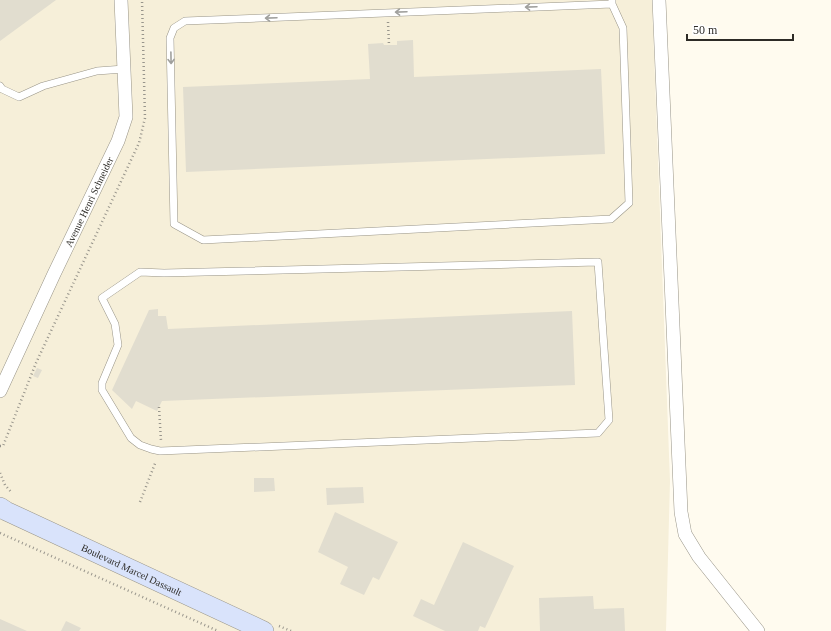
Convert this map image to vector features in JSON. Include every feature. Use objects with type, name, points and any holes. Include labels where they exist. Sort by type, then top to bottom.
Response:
[{"type":"street","name":"Avenue Henri Schneider","points":[[0,391],[118,141],[126,117],[121,0]]},
{"type":"street","points":[[659,0],[681,512],[685,534],[699,557],[758,631]]},
{"type":"street","name":"Boulevard Marcel Dassault","points":[[0,507],[264,631]]},
{"type":"lane","points":[[612,2],[623,28],[629,203],[612,219],[203,240],[174,224],[170,38],[174,28],[185,21],[612,2]]},
{"type":"lane","points":[[0,86],[2,89],[19,97],[43,86],[97,71],[124,69]]},
{"type":"lane","points":[[598,262],[609,420],[598,433],[160,451],[151,449],[140,445],[130,438],[102,390],[102,383],[118,345],[115,324],[102,298],[140,272],[164,273],[598,262]]},
{"type":"path","points":[[0,533],[218,631]]},
{"type":"shaded area","points":[[0,0],[652,0],[670,481],[666,631],[0,631]]},
{"type":"building","points":[[0,0],[56,0],[0,41]]},
{"type":"building","points":[[413,40],[414,77],[601,69],[605,154],[186,172],[183,87],[370,79],[368,44],[383,43],[384,45],[397,45],[397,41]]},
{"type":"building","points":[[158,309],[158,316],[166,316],[168,329],[572,311],[575,385],[162,401],[157,411],[136,401],[132,409],[112,390],[149,310]]},
{"type":"building","points":[[37,368],[42,370],[38,378],[33,376]]},
{"type":"building","points":[[254,478],[274,478],[275,491],[254,492]]},
{"type":"building","points":[[363,487],[364,503],[327,505],[326,488]]},
{"type":"building","points":[[335,512],[398,542],[379,580],[373,577],[364,595],[340,584],[348,567],[318,552]]},
{"type":"building","points":[[463,542],[514,566],[485,628],[480,626],[478,631],[445,631],[413,616],[421,599],[434,605]]},
{"type":"building","points":[[593,596],[594,609],[624,608],[625,631],[540,631],[539,598]]},
{"type":"building","points":[[0,619],[27,631],[0,631]]},
{"type":"building","points":[[66,621],[81,628],[79,631],[61,631]]}]
